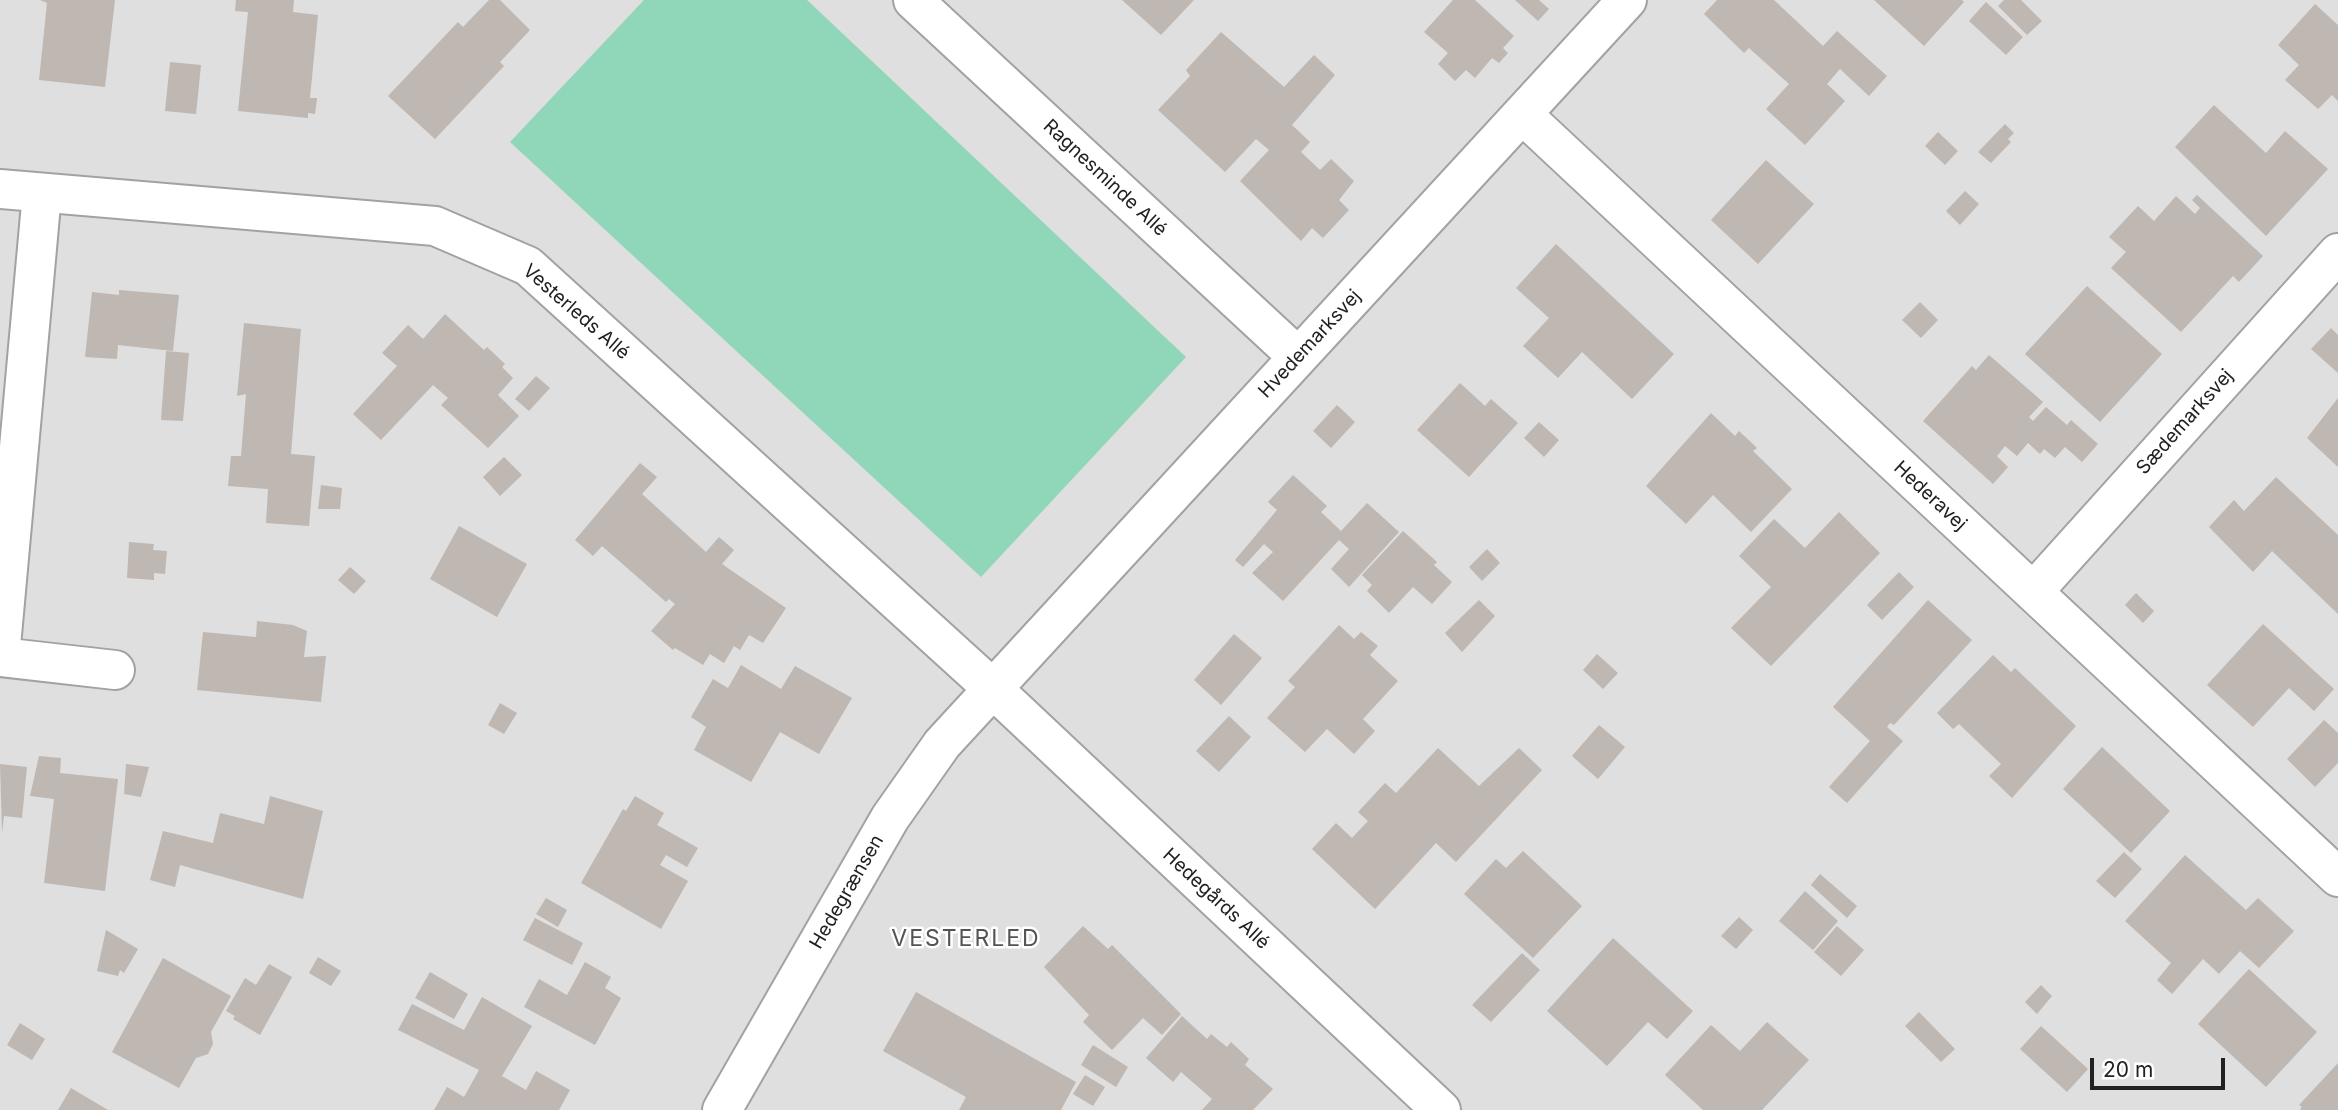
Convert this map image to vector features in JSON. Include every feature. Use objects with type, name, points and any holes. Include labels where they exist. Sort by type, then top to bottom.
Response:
[{"type":"street","name":"Ragnesminde Allé","points":[[913,0],[1298,357]]},
{"type":"street","name":"Hvedemarksvej","points":[[992,688],[1628,0]]},
{"type":"street","name":"Hederavej","points":[[1522,114],[2338,877]]},
{"type":"street","name":"Vesterleds Allé","points":[[0,189],[435,226],[528,266],[992,688]]},
{"type":"street","points":[[42,193],[0,657],[115,670]]},
{"type":"street","name":"Sædemarksvej","points":[[2033,592],[2338,253]]},
{"type":"street","name":"Hedegrænsen","points":[[722,1110],[890,818],[942,744],[992,688]]},
{"type":"street","name":"Hedegårds Allé","points":[[992,688],[1441,1110]]},
{"type":"shaded area","points":[[0,0],[2338,0],[2338,1110],[0,1110]]},
{"type":"green space","points":[[644,0],[807,0],[1186,357],[981,577],[510,142]]},
{"type":"building","points":[[40,0],[115,0],[105,87],[39,80],[47,3]]},
{"type":"building","points":[[236,0],[294,0],[293,12],[318,15],[310,98],[317,98],[315,114],[308,113],[308,118],[238,111],[248,12],[235,11]]},
{"type":"building","points":[[489,0],[500,0],[530,30],[500,62],[504,66],[435,139],[388,96],[458,22],[463,27]]},
{"type":"building","points":[[1122,0],[1194,0],[1161,35]]},
{"type":"building","points":[[1453,0],[1475,0],[1514,36],[1503,48],[1508,53],[1499,63],[1492,58],[1475,78],[1466,70],[1455,81],[1438,64],[1448,53],[1424,32]]},
{"type":"building","points":[[1515,0],[1539,0],[1549,9],[1538,21]]},
{"type":"building","points":[[1717,0],[1774,0],[1823,46],[1837,31],[1887,76],[1869,96],[1840,69],[1827,84],[1845,101],[1805,145],[1766,109],[1789,84],[1749,48],[1744,53],[1704,14]]},
{"type":"building","points":[[1874,0],[1962,0],[1964,2],[1924,46]]},
{"type":"building","points":[[2004,0],[2021,0],[2042,21],[2027,35],[1998,6]]},
{"type":"building","points":[[1986,2],[2023,37],[2006,55],[1969,21]]},
{"type":"building","points":[[2315,4],[2338,25],[2338,101],[2332,95],[2318,109],[2285,80],[2299,65],[2278,45]]},
{"type":"building","points":[[1221,32],[1284,87],[1314,55],[1335,75],[1292,125],[1310,142],[1301,152],[1320,170],[1331,159],[1354,181],[1339,200],[1349,210],[1323,238],[1312,228],[1301,241],[1240,181],[1269,150],[1256,139],[1225,172],[1158,110],[1190,76],[1186,70]]},
{"type":"building","points":[[170,62],[201,65],[196,114],[165,111]]},
{"type":"building","points":[[2214,105],[2266,153],[2285,131],[2328,169],[2266,236],[2175,147]]},
{"type":"building","points":[[2005,124],[2014,133],[2008,139],[2011,142],[1991,163],[1978,152]]},
{"type":"building","points":[[1938,132],[1958,151],[1945,165],[1925,146]]},
{"type":"building","points":[[1766,160],[1814,204],[1758,264],[1711,220]]},
{"type":"building","points":[[1965,191],[1979,204],[1960,225],[1946,211]]},
{"type":"building","points":[[2197,195],[2263,256],[2239,282],[2233,276],[2181,332],[2111,268],[2126,252],[2109,237],[2138,206],[2154,221],[2176,196],[2195,214],[2200,208],[2192,200]]},
{"type":"building","points":[[1556,244],[1674,354],[1632,399],[1582,352],[1558,378],[1523,346],[1549,318],[1516,288]]},
{"type":"building","points":[[2087,286],[2162,354],[2100,422],[2025,354]]},
{"type":"building","points":[[119,290],[179,295],[173,351],[118,345],[117,359],[85,357],[92,292],[119,295]]},
{"type":"building","points":[[1920,302],[1938,320],[1921,338],[1902,320]]},
{"type":"building","points":[[445,314],[484,350],[487,347],[505,364],[502,367],[513,378],[498,395],[519,416],[488,448],[441,405],[448,398],[433,385],[381,440],[353,414],[397,366],[382,353],[408,325],[423,339]]},
{"type":"building","points":[[244,323],[301,329],[291,454],[315,456],[309,526],[266,523],[268,489],[228,486],[231,456],[241,456],[246,394],[237,396]]},
{"type":"building","points":[[2331,328],[2338,335],[2338,373],[2311,349]]},
{"type":"building","points":[[166,351],[189,353],[183,421],[161,420]]},
{"type":"building","points":[[1989,355],[2043,402],[2029,417],[2033,421],[2046,407],[2067,425],[2071,420],[2098,444],[2082,462],[2065,447],[2055,458],[2044,449],[2040,454],[2028,443],[2017,456],[2005,446],[1997,456],[2008,467],[1993,484],[1923,421],[1972,366],[1976,370]]},
{"type":"building","points":[[536,376],[550,388],[529,411],[515,399]]},
{"type":"building","points":[[1460,383],[1485,406],[1491,399],[1518,423],[1469,477],[1417,430]]},
{"type":"building","points":[[2338,398],[2338,467],[2307,438]]},
{"type":"building","points":[[1337,405],[1355,422],[1331,448],[1313,431]]},
{"type":"building","points":[[1711,413],[1735,436],[1739,431],[1757,448],[1753,451],[1792,489],[1751,532],[1713,495],[1686,524],[1646,486]]},
{"type":"building","points":[[1539,422],[1559,440],[1544,457],[1524,438]]},
{"type":"building","points":[[504,457],[522,475],[500,496],[483,477]]},
{"type":"building","points":[[640,463],[657,477],[642,494],[706,552],[719,537],[734,550],[722,564],[786,608],[763,643],[749,635],[740,650],[734,646],[724,663],[710,654],[703,665],[675,648],[673,650],[651,631],[675,604],[669,599],[666,602],[602,546],[593,556],[575,540]]},
{"type":"building","points":[[1293,475],[1327,506],[1321,512],[1341,531],[1367,503],[1399,532],[1349,587],[1331,569],[1349,549],[1339,540],[1283,601],[1252,573],[1273,552],[1264,544],[1243,567],[1235,560],[1277,510],[1268,502]]},
{"type":"building","points":[[2276,477],[2338,535],[2338,614],[2272,551],[2253,572],[2209,527],[2234,500],[2244,511]]},
{"type":"building","points":[[321,485],[342,488],[340,509],[318,509]]},
{"type":"building","points":[[1839,512],[1880,553],[1771,666],[1731,628],[1771,587],[1739,556],[1774,519],[1805,548]]},
{"type":"building","points":[[459,526],[527,564],[497,617],[430,579]]},
{"type":"building","points":[[1403,531],[1437,562],[1434,565],[1452,582],[1432,604],[1413,587],[1389,613],[1367,591],[1372,585],[1362,575]]},
{"type":"building","points":[[129,542],[154,544],[153,550],[167,551],[165,574],[154,573],[154,580],[127,578]]},
{"type":"building","points":[[1487,549],[1500,563],[1482,581],[1469,567]]},
{"type":"building","points":[[350,567],[366,581],[354,594],[338,580]]},
{"type":"building","points":[[1899,572],[1914,587],[1882,620],[1867,605]]},
{"type":"building","points":[[2136,593],[2154,611],[2143,623],[2125,605]]},
{"type":"building","points":[[1479,600],[1495,616],[1462,652],[1445,633]]},
{"type":"building","points":[[1928,600],[1972,640],[1894,725],[1890,723],[1887,727],[1903,741],[1847,803],[1829,787],[1870,741],[1833,707]]},
{"type":"building","points":[[257,621],[293,625],[307,631],[304,657],[326,656],[321,702],[197,690],[203,632],[256,637]]},
{"type":"building","points":[[2263,624],[2334,689],[2314,711],[2289,688],[2253,727],[2207,685]]},
{"type":"building","points":[[1339,625],[1354,639],[1361,632],[1378,646],[1370,655],[1398,681],[1363,719],[1375,731],[1354,754],[1327,729],[1305,752],[1267,718],[1295,687],[1288,681]]},
{"type":"building","points":[[1234,634],[1262,658],[1221,705],[1194,680]]},
{"type":"building","points":[[1597,654],[1618,673],[1603,689],[1583,670]]},
{"type":"building","points":[[1993,655],[2011,672],[2015,668],[2076,726],[2012,798],[1989,776],[2001,764],[1959,724],[1953,729],[1937,713]]},
{"type":"building","points":[[741,665],[781,689],[795,666],[852,698],[819,754],[780,732],[751,782],[694,750],[706,727],[691,717],[713,679],[728,688]]},
{"type":"building","points":[[500,703],[517,713],[504,734],[488,725]]},
{"type":"building","points":[[1229,716],[1251,737],[1219,772],[1196,751]]},
{"type":"building","points":[[2324,720],[2338,733],[2338,763],[2315,787],[2287,759]]},
{"type":"building","points":[[1599,725],[1625,747],[1598,779],[1572,756]]},
{"type":"building","points":[[2102,747],[2170,811],[2131,853],[2063,789]]},
{"type":"building","points":[[1438,748],[1479,786],[1519,748],[1542,770],[1456,862],[1436,843],[1375,909],[1312,849],[1336,823],[1352,838],[1368,821],[1358,812],[1385,783],[1396,793]]},
{"type":"building","points":[[39,756],[61,758],[60,773],[118,779],[105,891],[44,883],[54,799],[30,796]]},
{"type":"building","points":[[0,764],[27,767],[22,818],[4,816],[2,833]]},
{"type":"building","points":[[126,764],[149,767],[141,797],[124,794]]},
{"type":"building","points":[[270,796],[323,811],[303,899],[180,865],[175,887],[150,880],[163,831],[213,843],[220,813],[264,824]]},
{"type":"building","points":[[635,796],[664,813],[657,825],[698,848],[687,867],[666,855],[660,865],[688,881],[661,929],[581,883],[623,809],[626,811]]},
{"type":"building","points":[[1523,851],[1582,906],[1533,958],[1464,894],[1496,859],[1506,868]]},
{"type":"building","points":[[2124,852],[2142,869],[2115,898],[2096,881]]},
{"type":"building","points":[[2185,855],[2246,910],[2258,898],[2294,931],[2259,968],[2240,951],[2219,974],[2203,959],[2172,994],[2157,980],[2171,963],[2125,921]]},
{"type":"building","points":[[1820,874],[1857,906],[1847,918],[1811,885]]},
{"type":"building","points":[[1805,891],[1838,921],[1813,950],[1779,921]]},
{"type":"building","points":[[546,898],[567,910],[558,927],[536,914]]},
{"type":"building","points":[[1739,917],[1753,930],[1736,949],[1721,936]]},
{"type":"building","points":[[535,918],[583,943],[572,965],[523,940]]},
{"type":"building","points":[[1083,926],[1108,949],[1112,945],[1181,1014],[1162,1035],[1143,1018],[1112,1050],[1083,1022],[1089,1015],[1044,967]]},
{"type":"building","points":[[1837,926],[1864,950],[1841,976],[1814,952]]},
{"type":"building","points":[[106,930],[138,949],[124,973],[120,970],[118,976],[97,971]]},
{"type":"building","points":[[1613,938],[1693,1011],[1667,1039],[1648,1022],[1607,1066],[1547,1011]]},
{"type":"building","points":[[1522,953],[1540,970],[1491,1022],[1472,1005]]},
{"type":"building","points":[[318,957],[341,971],[331,986],[309,973]]},
{"type":"building","points":[[163,958],[231,996],[211,1032],[213,1044],[208,1054],[196,1058],[179,1088],[112,1052]]},
{"type":"building","points":[[585,962],[611,977],[605,988],[621,998],[595,1045],[524,1007],[539,979],[567,995]]},
{"type":"building","points":[[269,964],[292,977],[260,1035],[233,1019],[235,1016],[226,1011],[245,978],[256,985]]},
{"type":"building","points":[[2249,969],[2317,1032],[2266,1087],[2198,1024]]},
{"type":"building","points":[[430,972],[468,994],[454,1019],[415,998]]},
{"type":"building","points":[[2041,985],[2052,996],[2037,1014],[2025,1002]]},
{"type":"building","points":[[916,992],[1076,1082],[1061,1110],[959,1110],[966,1097],[883,1051]]},
{"type":"building","points":[[482,997],[532,1026],[502,1076],[526,1090],[536,1071],[570,1090],[559,1110],[434,1110],[447,1087],[464,1097],[479,1070],[398,1030],[412,1004],[464,1030]]},
{"type":"building","points":[[1919,1012],[1955,1049],[1941,1062],[1905,1026]]},
{"type":"building","points":[[1182,1016],[1207,1039],[1211,1034],[1227,1047],[1231,1042],[1249,1059],[1245,1065],[1273,1089],[1253,1110],[1202,1110],[1212,1099],[1181,1072],[1173,1082],[1146,1058]]},
{"type":"building","points":[[1767,1022],[1809,1060],[1762,1110],[1703,1110],[1665,1075],[1711,1025],[1740,1051]]},
{"type":"building","points":[[20,1023],[45,1039],[32,1060],[7,1045]]},
{"type":"building","points":[[2041,1026],[2088,1069],[2067,1092],[2020,1049]]},
{"type":"building","points":[[1093,1045],[1128,1067],[1116,1087],[1081,1065]]},
{"type":"building","points":[[2338,1063],[2338,1110],[2300,1110],[2302,1107],[2299,1105]]},
{"type":"building","points":[[1085,1075],[1105,1087],[1093,1106],[1073,1094]]},
{"type":"building","points":[[71,1088],[108,1110],[58,1110]]},
{"type":"district","name":"VESTERLED","points":[[966,939]]}]
